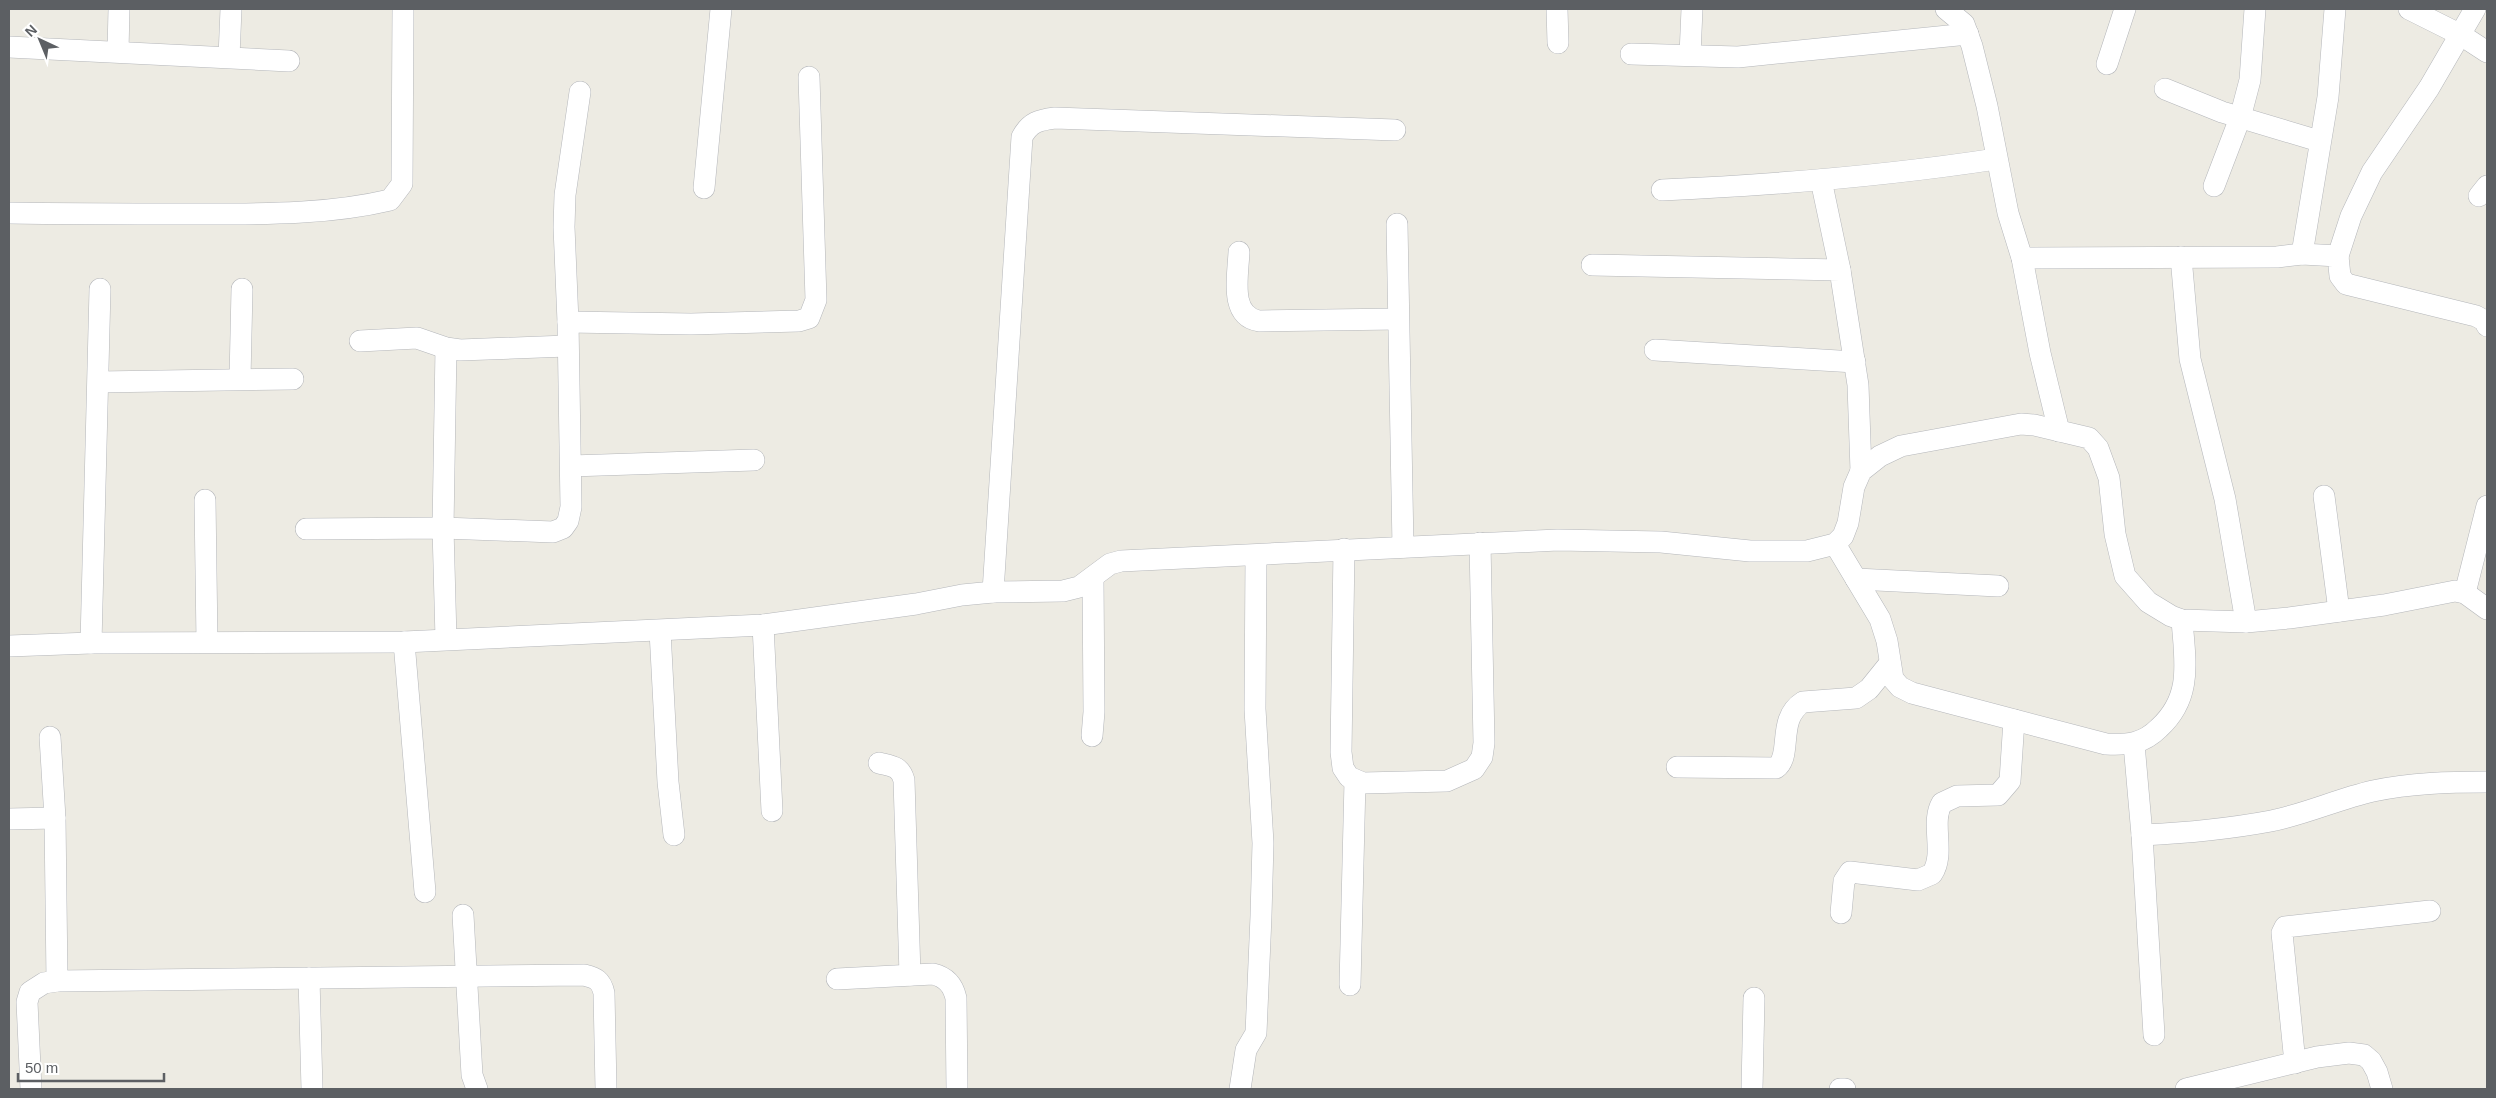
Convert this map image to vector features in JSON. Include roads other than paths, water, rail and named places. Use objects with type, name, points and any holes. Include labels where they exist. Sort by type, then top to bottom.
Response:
[{"type":"street","points":[[118,51],[119,9]]},
{"type":"street","points":[[229,57],[231,9]]},
{"type":"street","points":[[9,212],[107,216],[243,214],[308,211],[390,200],[402,184],[403,9]]},
{"type":"street","points":[[704,188],[721,9]]},
{"type":"street","points":[[1557,9],[1558,43]]},
{"type":"street","points":[[1690,55],[1692,9]]},
{"type":"street","points":[[2214,186],[2240,118],[2252,71],[2256,9]]},
{"type":"street","points":[[2302,254],[2328,97],[2335,9]]},
{"type":"street","points":[[2409,9],[2461,35],[2487,52]]},
{"type":"street","points":[[2475,9],[2429,88],[2372,172],[2354,208],[2338,256],[2340,276],[2346,284],[2476,316],[2485,321],[2487,326]]},
{"type":"street","points":[[1954,10],[1964,24],[1968,34],[1987,106],[1996,159],[2022,258],[2040,353],[2059,431]]},
{"type":"street","points":[[2107,64],[2121,10]]},
{"type":"street","points":[[1631,54],[1738,57],[1968,34]]},
{"type":"street","points":[[9,47],[289,61]]},
{"type":"street","points":[[568,322],[691,324],[800,321],[809,318],[816,300],[809,77]]},
{"type":"street","points":[[2165,89],[2240,118],[2320,141]]},
{"type":"street","points":[[306,529],[443,528],[553,532],[563,528],[568,521],[571,507],[572,466],[564,227],[565,195],[580,92]]},
{"type":"street","points":[[992,592],[1022,137],[1027,127],[1034,122],[1055,118],[1395,130]]},
{"type":"street","points":[[1662,190],[1901,173],[1996,159]]},
{"type":"street","points":[[1821,180],[1840,270],[1855,362],[1862,471]]},
{"type":"street","points":[[1398,224],[1403,547]]},
{"type":"street","points":[[1239,252],[1238,300],[1240,309],[1249,320],[1398,319]]},
{"type":"street","points":[[2022,258],[2277,257],[2302,254],[2338,256]]},
{"type":"street","points":[[2181,257],[2190,359],[2225,499],[2246,622]]},
{"type":"street","points":[[1592,265],[1840,270]]},
{"type":"street","points":[[91,643],[100,289]]},
{"type":"street","points":[[240,379],[242,289]]},
{"type":"street","points":[[360,341],[417,338],[446,348],[460,350],[567,346]]},
{"type":"street","points":[[446,348],[443,528],[446,639]]},
{"type":"street","points":[[1654,350],[1855,362]]},
{"type":"street","points":[[99,382],[293,379]]},
{"type":"street","points":[[9,646],[91,643],[404,642],[763,626],[992,592],[1063,591],[1078,587],[1110,564],[1121,561],[1256,556],[1344,549],[1376,550],[1403,547],[1558,540],[1661,542],[1750,551],[1797,552],[1835,544],[1844,536],[1854,487],[1862,471],[1888,451],[1906,445],[2021,424],[2089,438],[2098,448],[2109,478],[2115,534],[2125,576],[2140,594],[2158,609],[2182,620],[2246,622],[2384,605],[2446,591],[2465,593],[2487,609]]},
{"type":"street","points":[[572,466],[754,460]]},
{"type":"street","points":[[2324,496],[2339,611]]},
{"type":"street","points":[[205,500],[207,642]]},
{"type":"street","points":[[2465,593],[2487,505]]},
{"type":"street","points":[[1344,549],[1341,752],[1343,768],[1355,781],[1363,783],[1447,781],[1474,769],[1482,757],[1484,743],[1480,544]]},
{"type":"street","points":[[1835,544],[1880,619],[1896,683],[1912,693],[2106,744],[2134,744],[2154,734],[2178,707],[2183,693],[2185,670],[2182,620]]},
{"type":"street","points":[[1240,1089],[1246,1050],[1256,1033],[1261,916],[1263,842],[1255,709],[1256,556]]},
{"type":"street","points":[[1092,736],[1094,712],[1093,578]]},
{"type":"street","points":[[1856,579],[1998,586]]},
{"type":"street","points":[[763,626],[772,811]]},
{"type":"street","points":[[660,631],[668,782],[674,834]]},
{"type":"street","points":[[404,642],[425,892]]},
{"type":"street","points":[[1677,767],[1776,768],[1782,761],[1789,716],[1798,705],[1803,702],[1856,698],[1869,689],[1890,663]]},
{"type":"street","points":[[1840,913],[1844,881],[1850,872],[1918,880],[1932,874],[1938,858],[1939,813],[1942,802],[1957,796],[1998,795],[2010,781],[2014,720]]},
{"type":"street","points":[[50,737],[55,818],[57,981]]},
{"type":"street","points":[[2134,744],[2142,835],[2154,1035]]},
{"type":"street","points":[[879,763],[894,766],[901,771],[904,780],[910,975]]},
{"type":"street","points":[[1350,985],[1355,781]]},
{"type":"street","points":[[2142,835],[2205,832],[2270,821],[2303,814],[2372,791],[2444,781],[2487,782]]},
{"type":"street","points":[[9,819],[55,818]]},
{"type":"street","points":[[2295,1063],[2282,933],[2285,927],[2430,911]]},
{"type":"street","points":[[463,915],[472,1075],[477,1089]]},
{"type":"street","points":[[30,1089],[19,1062],[30,992],[44,983],[57,981],[584,975],[597,979],[602,985],[606,1008],[606,1089]]},
{"type":"street","points":[[838,979],[910,975],[941,976],[954,990],[957,1089]]},
{"type":"street","points":[[309,978],[312,1089]]},
{"type":"street","points":[[1752,1089],[1754,998]]},
{"type":"street","points":[[2186,1089],[2317,1057],[2349,1053],[2364,1055],[2371,1061],[2377,1072],[2382,1089]]},
{"type":"street","points":[[1840,1089],[1845,1089]]}]
